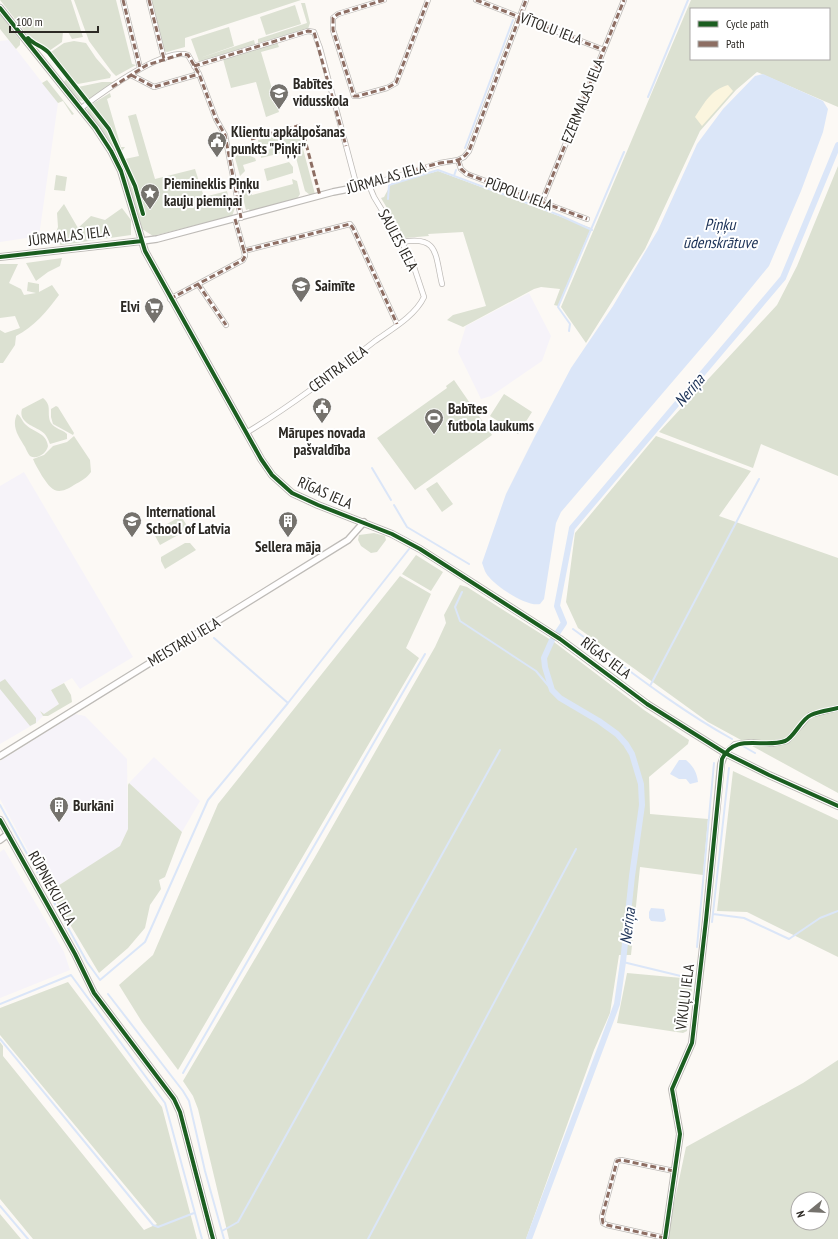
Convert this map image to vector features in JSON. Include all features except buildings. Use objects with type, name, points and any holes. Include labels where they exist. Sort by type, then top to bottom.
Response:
[{"type":"main road","name":"RĪGAS IELA","points":[[0,8],[99,132],[114,157],[126,187],[145,251],[170,299],[267,469],[292,493],[312,503],[392,534],[433,557],[560,639],[648,704],[725,753],[838,806]]},
{"type":"main road","name":"JŪRMALAS IELA","points":[[0,257],[142,241]]},
{"type":"street","points":[[123,0],[140,68]]},
{"type":"street","points":[[149,0],[164,59]]},
{"type":"street","points":[[384,0],[338,14],[333,18],[333,30],[354,96],[387,88],[396,83],[428,0]]},
{"type":"street","name":"VĪTOLU IELA","points":[[476,0],[604,50]]},
{"type":"street","points":[[458,160],[464,157],[469,150],[526,0]]},
{"type":"street","name":"EZERMALAS IELA","points":[[542,202],[624,0]]},
{"type":"street","points":[[194,66],[308,31],[314,32],[320,48],[357,187]]},
{"type":"street","points":[[80,109],[140,68],[164,59],[187,54],[199,74],[216,119],[225,135],[245,256],[243,260],[170,299]]},
{"type":"street","points":[[130,75],[154,87],[199,74]]},
{"type":"street","name":"JŪRMALAS IELA","points":[[142,241],[157,240],[369,185],[440,163],[458,160]]},
{"type":"street","name":"PŪPOLU IELA","points":[[458,160],[461,169],[467,174],[587,219]]},
{"type":"street","name":"SAULES IELA","points":[[369,185],[374,197],[411,258],[424,297]]},
{"type":"street","points":[[244,251],[350,224],[397,324]]},
{"type":"street","points":[[402,242],[416,239],[427,242],[434,249],[442,284]]},
{"type":"street","points":[[198,284],[226,325]]},
{"type":"street","name":"CENTRA IELA","points":[[246,433],[331,375],[415,311],[424,297]]},
{"type":"street","name":"MEISTARU IELA","points":[[0,756],[348,540],[364,522]]},
{"type":"street","points":[[725,753],[735,744],[751,742],[772,744],[787,741],[810,715],[838,708]]},
{"type":"street","name":"VĪKUĻU IELA","points":[[665,1238],[680,1134],[672,1089],[692,1042],[708,905],[721,764],[725,753]]},
{"type":"street","name":"RŪPNIEKU IELA","points":[[0,820],[75,954],[80,968],[94,992],[174,1099],[180,1112],[213,1239]]},
{"type":"street","points":[[0,840],[8,834]]},
{"type":"street","points":[[665,1238],[607,1225],[603,1223],[602,1217],[616,1161],[621,1160],[674,1172]]},
{"type":"shaded area","points":[[9,40],[58,103],[39,236],[0,242],[0,41]]},
{"type":"shaded area","points":[[529,293],[551,336],[542,361],[491,396],[481,399],[458,352],[466,326]]},
{"type":"shaded area","points":[[24,472],[133,657],[80,689],[72,678],[51,690],[59,704],[44,714],[40,711],[43,716],[36,723],[0,744],[0,486]]},
{"type":"shaded area","points":[[75,714],[85,716],[127,759],[128,829],[120,847],[50,891],[0,799],[0,761]]},
{"type":"shaded area","points":[[154,757],[200,801],[182,832],[129,783]]},
{"type":"shaded area","points":[[4,849],[64,952],[70,970],[0,998],[0,852]]},
{"type":"green space","points":[[0,0],[71,0],[83,37],[72,39],[68,32],[63,32],[62,42],[49,51],[44,46],[33,42]]},
{"type":"green space","points":[[74,0],[116,0],[132,64],[136,65],[116,76],[112,72],[89,41]]},
{"type":"green space","points":[[151,0],[301,0],[185,38],[185,47],[167,52],[164,51]]},
{"type":"green space","points":[[691,0],[838,0],[838,107],[757,72],[736,90],[700,131],[645,249],[586,343],[561,307]]},
{"type":"green space","points":[[301,3],[305,3],[310,23],[308,29],[258,43],[258,39],[307,23]]},
{"type":"green space","points":[[295,5],[301,24],[266,35],[260,17]]},
{"type":"green space","points":[[0,14],[20,40],[20,45],[16,49],[0,29]]},
{"type":"green space","points":[[229,27],[234,46],[200,58],[254,40],[255,44],[199,61],[191,39]]},
{"type":"green space","points":[[74,41],[86,43],[96,58],[111,75],[110,78],[78,84],[74,82],[51,52],[64,43]]},
{"type":"green space","points":[[277,42],[279,47],[261,52],[279,112],[266,117],[256,82],[231,88],[223,59]]},
{"type":"green space","points":[[67,78],[86,100],[79,100],[70,93],[63,83]]},
{"type":"green space","points":[[47,80],[74,114],[72,115],[63,101],[58,103],[42,83]]},
{"type":"green space","points":[[102,82],[115,82],[89,99],[78,87]]},
{"type":"green space","points":[[110,93],[111,97],[107,99],[121,147],[125,147],[122,151],[109,127],[92,104]]},
{"type":"green space","points":[[90,105],[110,132],[120,151],[115,151],[89,116],[87,109]]},
{"type":"green space","points":[[136,114],[155,179],[195,169],[204,197],[227,191],[231,209],[235,208],[232,216],[153,236],[142,229],[123,166],[125,159],[139,156],[128,116]]},
{"type":"green space","points":[[298,130],[315,194],[310,195],[305,191],[295,154],[286,156],[285,152],[261,158],[261,153],[270,149],[272,146],[269,144],[259,146],[258,140]]},
{"type":"green space","points":[[239,151],[255,158],[256,161],[243,165],[245,171],[240,176],[235,158]]},
{"type":"green space","points":[[289,162],[293,167],[293,173],[267,181],[264,169]]},
{"type":"green space","points":[[838,166],[838,476],[761,444],[753,468],[659,432],[777,305],[797,266]]},
{"type":"green space","points":[[438,171],[591,228],[558,306],[554,305],[560,289],[541,287],[534,289],[463,327],[447,320],[453,315],[486,306],[463,232],[428,234],[429,236],[405,238],[381,198],[384,197],[391,184]]},
{"type":"green space","points":[[56,175],[67,177],[65,191],[54,190]]},
{"type":"green space","points":[[292,179],[297,181],[300,194],[297,199],[250,212],[249,209],[246,210],[241,190],[243,186],[250,188],[252,195],[293,184]]},
{"type":"green space","points":[[64,204],[78,228],[91,216],[105,220],[122,208],[131,220],[131,235],[61,245],[53,240],[58,227],[57,213]]},
{"type":"green space","points":[[62,258],[60,266],[48,272],[36,281],[26,263]]},
{"type":"green space","points":[[0,264],[18,264],[9,283],[21,289],[24,295],[36,293],[27,291],[28,282],[39,284],[39,292],[52,285],[59,295],[45,313],[29,328],[16,336],[15,345],[3,363],[0,363],[0,330],[5,333],[20,328],[15,316],[0,318]]},
{"type":"green space","name":"Babītes futbola laukums","points":[[454,380],[492,435],[415,490],[377,438],[447,388],[446,386]]},
{"type":"green space","points":[[504,394],[532,412],[518,434],[490,416]]},
{"type":"green space","points":[[43,398],[49,407],[51,423],[54,427],[67,434],[67,439],[50,444],[48,438],[41,431],[27,423],[22,417],[22,409]]},
{"type":"green space","points":[[56,406],[74,433],[73,435],[53,424],[51,409]]},
{"type":"green space","points":[[17,414],[28,427],[42,435],[47,441],[47,449],[41,455],[36,457],[30,456],[18,436],[15,428],[15,419]]},
{"type":"green space","points":[[74,436],[90,460],[91,472],[84,479],[68,488],[59,491],[55,490],[42,476],[33,459],[44,455],[53,446],[67,442]]},
{"type":"green space","points":[[656,436],[751,471],[719,516],[838,558],[838,793],[708,722],[578,628],[566,602],[575,533]]},
{"type":"green space","points":[[437,482],[453,504],[442,512],[426,489]]},
{"type":"green space","points":[[181,516],[189,529],[160,545],[153,532]]},
{"type":"green space","points":[[374,533],[385,536],[386,540],[377,552],[371,553],[361,546],[358,540],[359,535]]},
{"type":"green space","points":[[185,543],[190,543],[196,550],[165,569],[161,561],[161,557]]},
{"type":"green space","points":[[416,555],[443,572],[431,591],[402,574]]},
{"type":"green space","points":[[400,576],[431,594],[406,648],[419,658],[178,1070],[142,1022],[119,985],[153,955],[218,804]]},
{"type":"green space","points":[[460,585],[467,587],[554,642],[644,710],[689,740],[688,744],[649,777],[650,814],[708,819],[703,875],[640,867],[631,955],[619,955],[610,1013],[594,1050],[526,1239],[229,1239],[198,1109],[193,1096],[183,1081],[315,857],[435,647],[446,623],[444,615]]},
{"type":"green space","points":[[5,679],[36,718],[36,723],[30,726],[0,689],[0,682]]},
{"type":"green space","points":[[64,683],[71,695],[72,702],[48,716],[43,716],[40,711],[44,714],[59,704],[51,690]]},
{"type":"green space","points":[[733,771],[838,820],[838,957],[747,912],[717,911]]},
{"type":"green space","points":[[129,783],[182,832],[165,877],[159,880],[161,889],[150,905],[145,928],[128,948],[99,973],[50,891],[120,846],[128,829]]},
{"type":"green space","points":[[627,973],[693,979],[687,1031],[683,1033],[617,1023]]},
{"type":"green space","points":[[68,982],[162,1107],[197,1239],[33,1239],[0,1199],[0,1042],[3,1046],[3,1056],[144,1230],[157,1224],[0,1035],[0,1008]]},
{"type":"green space","points":[[838,1060],[838,1239],[669,1239],[669,1227],[686,1147],[803,1083]]},
{"type":"green space","points":[[0,1214],[21,1239],[0,1239]]},
{"type":"sand","points":[[728,85],[733,91],[702,126],[695,117],[713,93]]},
{"type":"water","name":"Piņķu ūdenskrātuve","points":[[763,74],[823,101],[828,109],[823,132],[801,191],[769,266],[715,332],[561,512],[556,523],[544,599],[540,604],[528,603],[521,600],[493,581],[486,574],[482,563],[506,494],[571,368],[613,306],[658,230],[697,144],[723,109],[755,76]]},
{"type":"water","points":[[679,760],[686,760],[691,765],[696,772],[698,782],[690,784],[686,779],[679,779],[670,774]]},
{"type":"water","points":[[651,908],[664,909],[666,920],[663,922],[651,921],[649,918],[649,912]]},
{"type":"waterway","points":[[648,97],[688,0]]},
{"type":"waterway","points":[[465,148],[513,20]]},
{"type":"waterway","name":"Neriņa","points":[[558,632],[564,623],[557,606],[572,528],[783,278],[838,145]]},
{"type":"waterway","points":[[569,331],[570,324],[558,307],[624,152]]},
{"type":"waterway","points":[[388,199],[389,185],[438,170],[559,215],[592,230]]},
{"type":"waterway","points":[[454,176],[456,170]]},
{"type":"waterway","points":[[372,468],[391,500]]},
{"type":"waterway","points":[[650,686],[759,479]]},
{"type":"waterway","points":[[394,505],[407,527],[469,564]]},
{"type":"waterway","points":[[0,805],[87,962],[100,980],[145,942],[208,800],[288,703],[409,549]]},
{"type":"waterway","points":[[462,592],[455,607],[460,621],[536,671],[552,690]]},
{"type":"waterway","points":[[573,629],[671,701],[732,739]]},
{"type":"waterway","points":[[214,638],[288,703]]},
{"type":"waterway","name":"Neriņa","points":[[529,1239],[617,1004],[642,805],[641,784],[632,754],[626,744],[617,734],[599,721],[560,698],[552,690],[545,667],[544,658],[552,640]]},
{"type":"waterway","points":[[183,1073],[425,654]]},
{"type":"waterway","points":[[741,745],[755,753]]},
{"type":"waterway","points":[[222,1231],[238,1222],[500,750]]},
{"type":"waterway","points":[[697,947],[714,763]]},
{"type":"waterway","points":[[712,922],[729,768]]},
{"type":"waterway","points":[[368,1239],[576,849]]},
{"type":"waterway","points":[[713,914],[744,918],[789,939],[820,918],[838,911]]},
{"type":"waterway","points":[[623,962],[693,979]]},
{"type":"waterway","points":[[0,1004],[71,975],[165,1103],[202,1239]]},
{"type":"waterway","points":[[108,994],[183,1091],[189,1101],[205,1171],[224,1239]]},
{"type":"waterway","points":[[0,1039],[153,1225],[158,1227],[194,1213]]},
{"type":"waterway","points":[[0,1206],[28,1239]]},
{"type":"marked path","points":[[123,0],[140,68]]},
{"type":"marked path","points":[[149,0],[164,59]]},
{"type":"marked path","points":[[384,0],[338,14],[333,18],[333,30],[354,96],[387,88],[396,83],[428,0]]},
{"type":"marked path","points":[[476,0],[604,50]]},
{"type":"marked path","points":[[412,171],[460,159],[469,151],[526,0]]},
{"type":"marked path","points":[[542,202],[624,0]]},
{"type":"marked path","points":[[194,66],[308,31],[314,32],[346,146]]},
{"type":"marked path","points":[[112,87],[147,65],[182,54],[188,55],[199,74],[216,119],[225,135],[241,218]]},
{"type":"marked path","points":[[131,75],[154,87],[199,74]]},
{"type":"marked path","points":[[251,139],[301,125],[320,196]]},
{"type":"marked path","points":[[458,160],[461,169],[467,174],[587,219]]},
{"type":"marked path","points":[[235,219],[244,251],[350,224],[397,324]]},
{"type":"marked path","points":[[170,299],[243,260],[245,256],[244,251]]},
{"type":"marked path","points":[[198,284],[226,325]]},
{"type":"marked path","points":[[665,1238],[607,1225],[603,1223],[602,1217],[617,1161],[621,1160],[674,1171]]},
{"type":"cycle path","points":[[0,8],[96,128],[111,151],[121,171],[145,251],[261,459],[272,475],[292,493],[318,505],[392,534],[420,549],[560,639],[647,704],[725,753],[769,775],[838,806]]},
{"type":"cycle path","points":[[28,38],[49,53],[109,129],[135,186],[143,214]]},
{"type":"cycle path","points":[[0,257],[142,241]]},
{"type":"cycle path","points":[[665,1239],[680,1134],[672,1089],[692,1043],[722,759],[734,746],[750,743],[777,743],[785,741],[807,717],[817,712],[838,708]]},
{"type":"cycle path","points":[[0,820],[75,954],[94,993],[174,1099],[180,1112],[213,1239]]},
{"type":"place","name":"Babītes vidusskola","points":[[279,110]]},
{"type":"place","name":"Klientu apkalpošanas punkts \"Piņķi\"","points":[[217,158]]},
{"type":"place","name":"Piemineklis Piņķu kauju piemiņai","points":[[150,210]]},
{"type":"place","name":"Saimīte","points":[[301,303]]},
{"type":"place","name":"Elvi","points":[[154,324]]},
{"type":"place","name":"Mārupes novada pašvaldība","points":[[322,424]]},
{"type":"place","name":"Babītes futbola laukums","points":[[434,435]]},
{"type":"place","name":"International School of Latvia","points":[[132,538]]},
{"type":"place","name":"Sellera māja","points":[[288,538]]},
{"type":"place","name":"Burkāni","points":[[59,823]]}]
